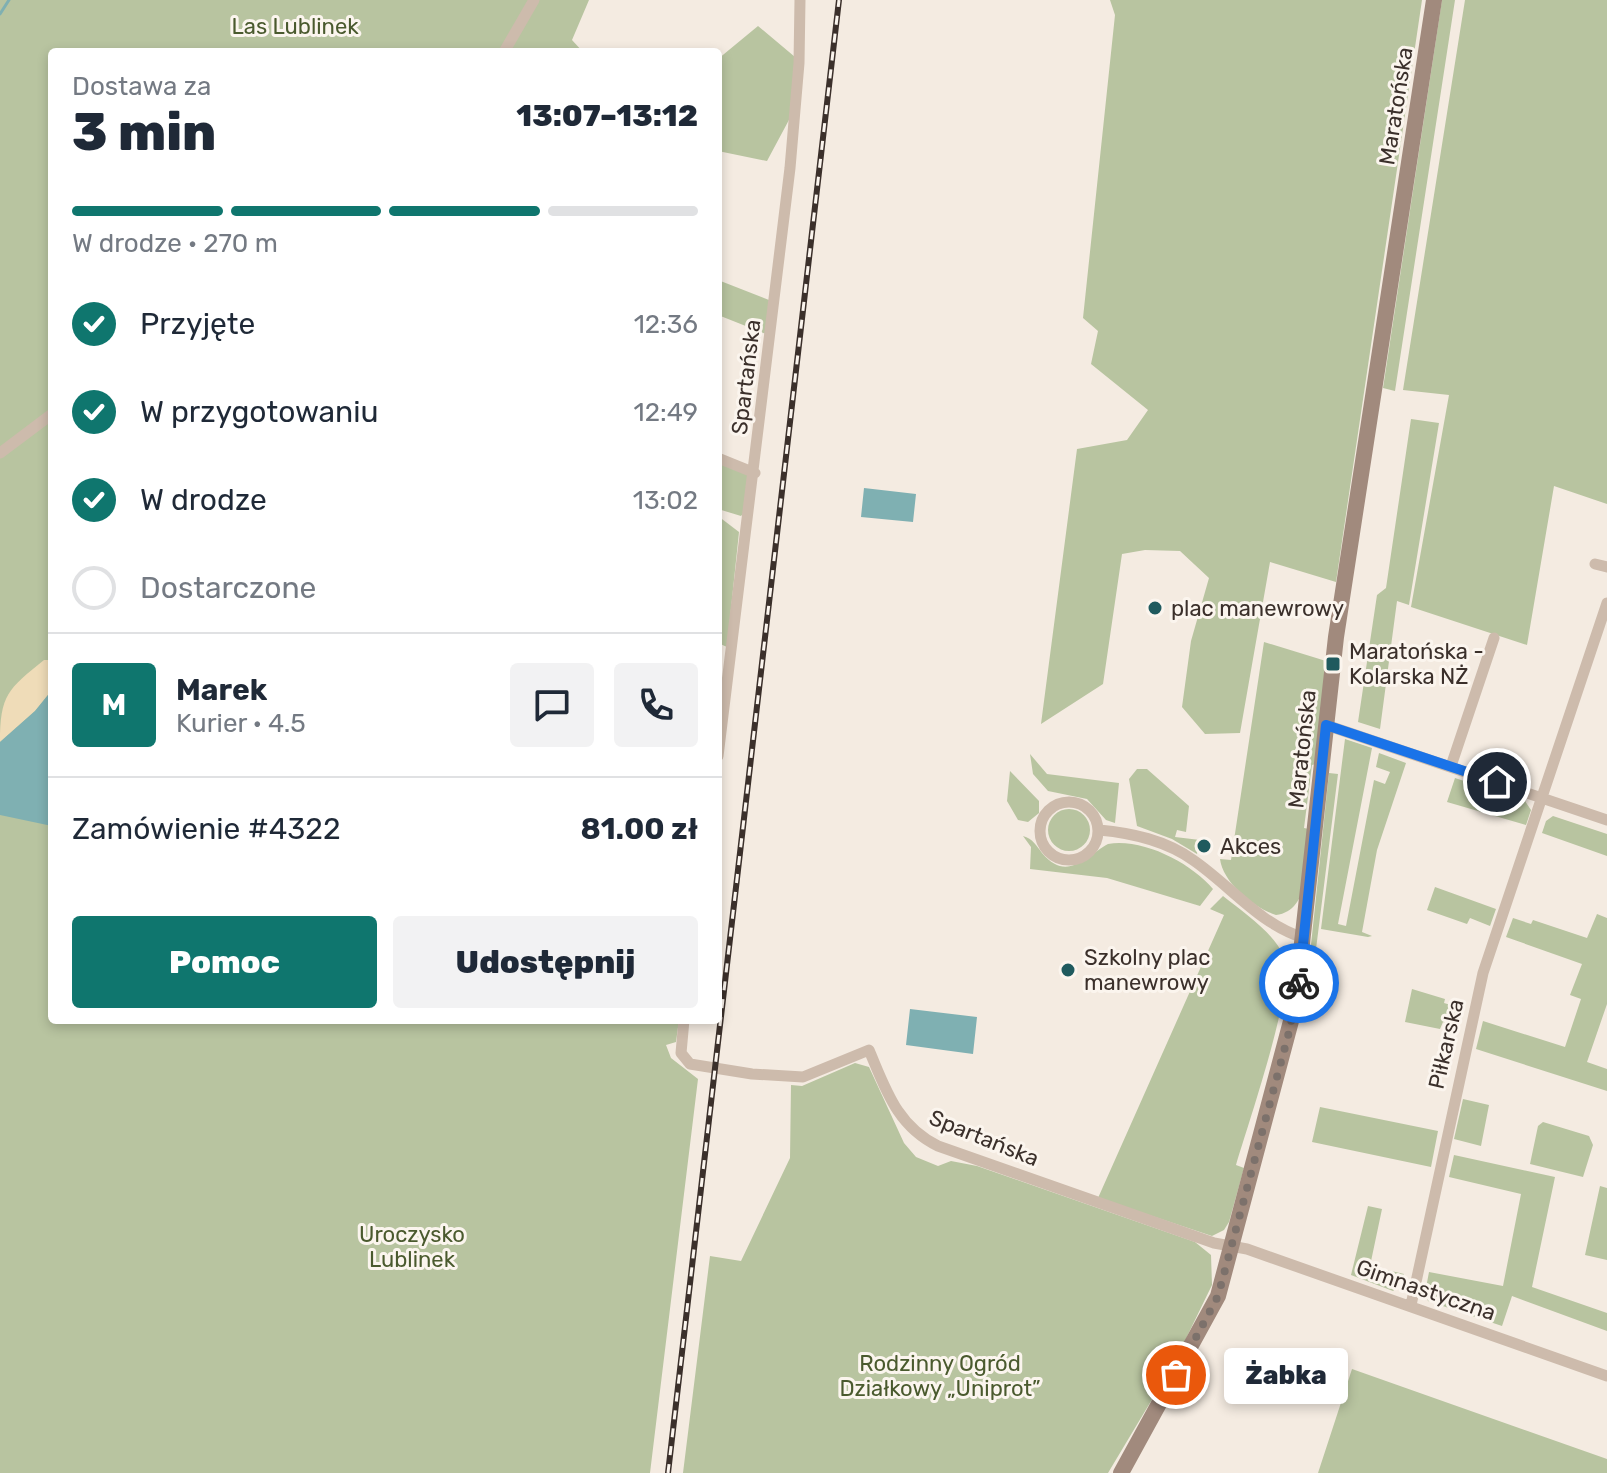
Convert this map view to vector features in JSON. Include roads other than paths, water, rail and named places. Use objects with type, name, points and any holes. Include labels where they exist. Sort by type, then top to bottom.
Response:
[{"type":"main road","name":"Maratońska","points":[[1121,1473],[1210,1315],[1222,1245],[1288,1036],[1304,938],[1338,624],[1434,0]]},
{"type":"street","points":[[506,48],[534,0]]},
{"type":"street","name":"Spartańska","points":[[722,722],[755,473],[790,168],[799,63],[800,0]]},
{"type":"street","points":[[0,453],[48,417]]},
{"type":"street","points":[[722,460],[755,473]]},
{"type":"street","name":"Piłkarska","points":[[1411,1305],[1483,973],[1607,603]]},
{"type":"street","points":[[1451,766],[1494,638]]},
{"type":"street","points":[[722,650],[730,653]]},
{"type":"street","points":[[1326,725],[1607,820]]},
{"type":"street","points":[[1065,802],[1085,806],[1092,813],[1099,830],[1092,849],[1077,859],[1068,860],[1059,859],[1045,847],[1040,829],[1048,811],[1065,802]]},
{"type":"street","points":[[1099,830],[1150,839],[1183,853],[1275,927],[1304,938]]},
{"type":"street","name":"Spartańska","points":[[684,1024],[681,1056],[690,1064],[702,1067],[803,1077],[869,1050],[894,1108],[910,1129],[927,1140],[1222,1245]]},
{"type":"street","name":"Gimnastyczna","points":[[1222,1245],[1411,1305],[1607,1376]]},
{"type":"water","points":[[864,488],[916,494],[913,522],[861,517]]},
{"type":"water","points":[[48,695],[48,825],[0,815],[0,742]]},
{"type":"water","points":[[910,1009],[977,1017],[973,1054],[906,1045]]},
{"type":"waterway","points":[[0,14],[9,0]]},
{"type":"railway","points":[[722,1008],[839,0]]},
{"type":"railway","points":[[668,1473],[720,1024]]},
{"type":"place","name":"plac manewrowy","points":[[1155,608]]},
{"type":"place","name":"Maratońska - Kolarska NŻ","points":[[1333,664]]},
{"type":"place","name":"Akces","points":[[1204,846]]},
{"type":"place","name":"Szkolny plac manewrowy","points":[[1068,970]]},
{"type":"place","name":"Żabka","points":[[1176,1375]]},
{"type":"park label","name":"Las Lublinek","points":[[295,26]]},
{"type":"park label","name":"Uroczysko Lublinek","points":[[412,1246]]},
{"type":"park label","name":"Rodzinny Ogród Działkowy „Uniprot”","points":[[940,1376]]}]
